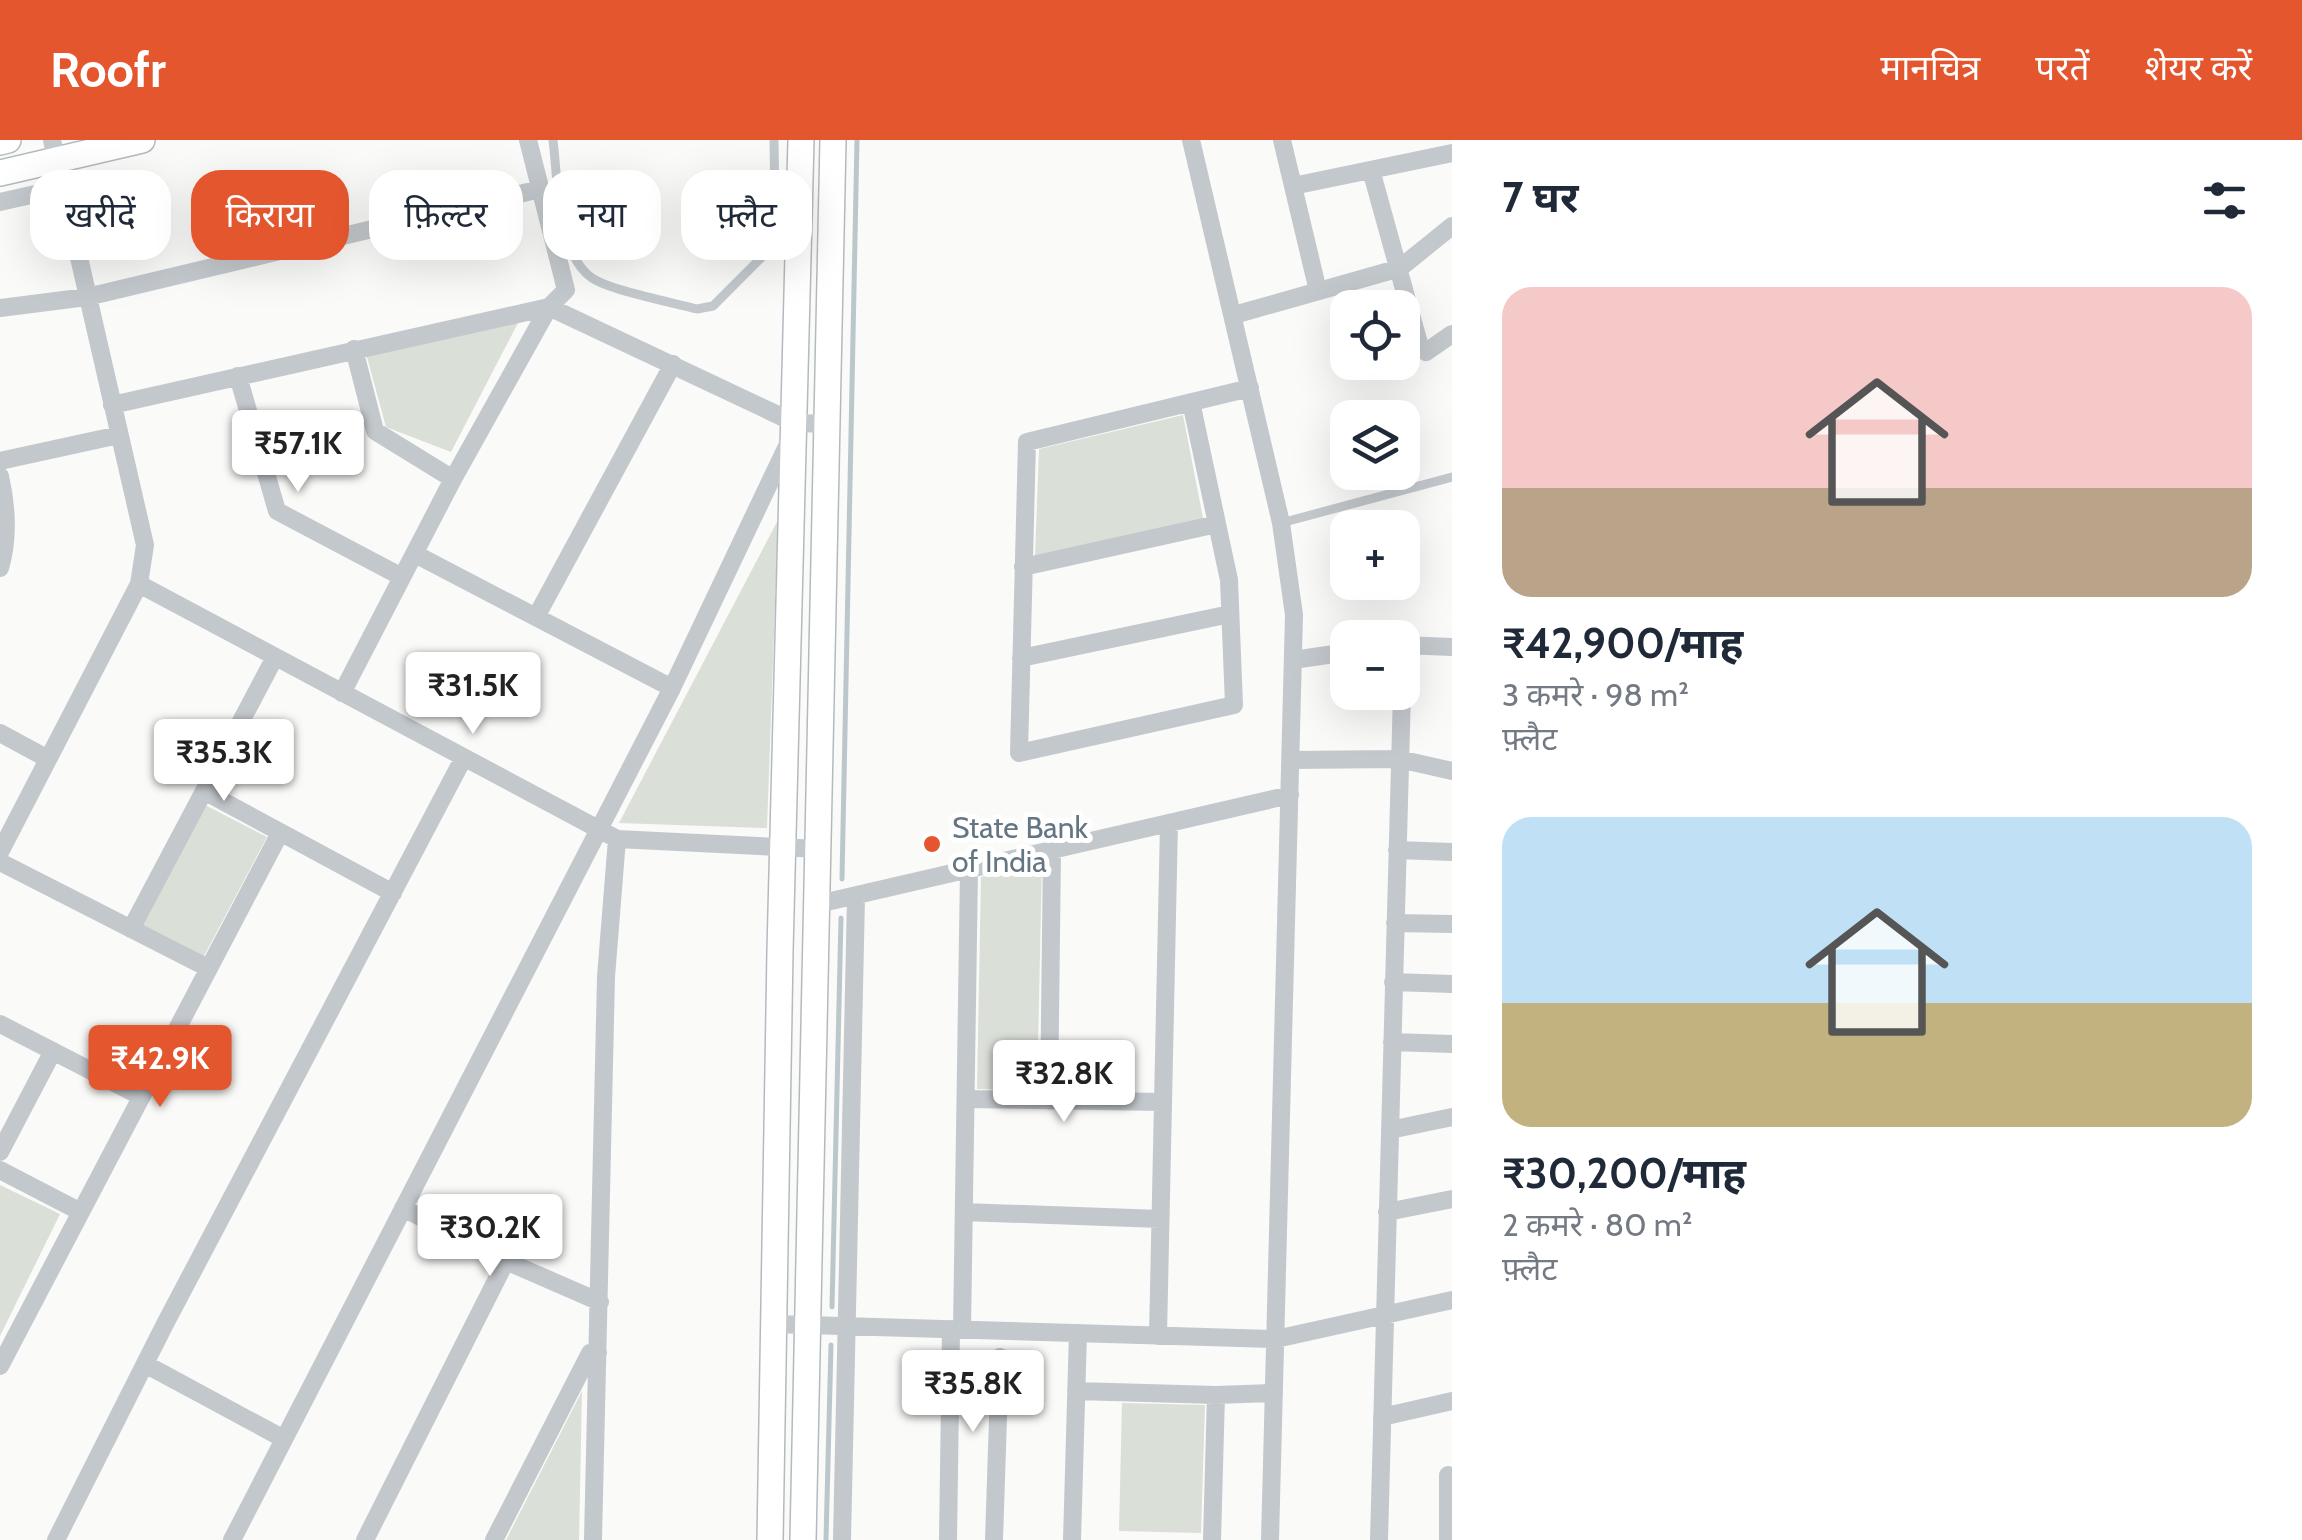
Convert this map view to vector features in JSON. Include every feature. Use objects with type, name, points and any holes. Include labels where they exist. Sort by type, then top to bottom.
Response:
[{"type":"street","points":[[0,142],[8,140]]},
{"type":"street","points":[[0,173],[54,150],[142,140]]},
{"type":"street","points":[[342,693],[549,308],[566,290],[528,140]]},
{"type":"street","points":[[801,140],[801,170]]},
{"type":"street","points":[[803,1540],[833,140]]},
{"type":"street","points":[[1191,140],[1282,523],[1294,615],[1270,1540]]},
{"type":"street","points":[[1282,140],[1318,292]]},
{"type":"street","points":[[1293,186],[1452,152]]},
{"type":"street","points":[[1371,170],[1420,346],[1426,352],[1452,334]]},
{"type":"street","points":[[0,308],[88,297],[540,189]]},
{"type":"street","points":[[0,202],[30,195]]},
{"type":"street","points":[[1234,316],[1400,268],[1452,226]]},
{"type":"street","points":[[0,852],[140,584],[144,546],[79,260]]},
{"type":"street","points":[[770,1540],[783,848],[800,260]]},
{"type":"street","points":[[112,404],[549,308],[795,424],[829,424]]},
{"type":"street","points":[[354,349],[375,432],[454,479]]},
{"type":"street","points":[[536,617],[674,364]]},
{"type":"street","points":[[238,376],[277,511],[402,577]]},
{"type":"street","points":[[1191,402],[1229,580],[1234,705],[1019,753],[1027,442],[1191,402],[1250,388]]},
{"type":"street","points":[[232,1540],[672,688],[782,460],[795,424]]},
{"type":"street","points":[[0,462],[119,434]]},
{"type":"street","points":[[0,476],[6,507],[2,556]]},
{"type":"street","points":[[1024,566],[1217,524]]},
{"type":"street","points":[[414,554],[672,688]]},
{"type":"street","points":[[140,584],[617,839],[820,849]]},
{"type":"street","points":[[1021,658],[1230,614]]},
{"type":"street","points":[[1420,645],[1452,647]]},
{"type":"street","points":[[1293,660],[1330,655]]},
{"type":"street","points":[[131,929],[275,657]]},
{"type":"street","points":[[1379,1540],[1401,710]]},
{"type":"street","points":[[0,733],[48,759]]},
{"type":"street","points":[[56,1540],[463,758]]},
{"type":"street","points":[[1291,760],[1399,759],[1452,771]]},
{"type":"street","points":[[204,791],[393,893]]},
{"type":"street","points":[[818,904],[1290,795]]},
{"type":"street","points":[[1158,1336],[1169,824]]},
{"type":"street","points":[[0,1366],[280,833]]},
{"type":"street","points":[[593,1540],[606,977],[617,839]]},
{"type":"street","points":[[1048,1101],[1052,850]]},
{"type":"street","points":[[1397,850],[1452,852]]},
{"type":"street","points":[[0,862],[208,968]]},
{"type":"street","points":[[948,1540],[964,1212],[969,870]]},
{"type":"street","points":[[842,1540],[856,896]]},
{"type":"street","points":[[1395,923],[1452,924]]},
{"type":"street","points":[[1393,982],[1452,984]]},
{"type":"street","points":[[0,1024],[140,1096]]},
{"type":"street","points":[[1392,1042],[1452,1044]]},
{"type":"street","points":[[0,1152],[53,1051]]},
{"type":"street","points":[[966,1099],[1163,1102]]},
{"type":"street","points":[[1390,1130],[1452,1117]]},
{"type":"street","points":[[0,1170],[80,1211]]},
{"type":"street","points":[[1388,1212],[1452,1199]]},
{"type":"street","points":[[403,1208],[600,1302]]},
{"type":"street","points":[[964,1212],[1160,1219]]},
{"type":"street","points":[[365,1540],[506,1260]]},
{"type":"street","points":[[774,1324],[1276,1339],[1452,1300]]},
{"type":"street","points":[[1072,1540],[1078,1333]]},
{"type":"street","points":[[494,1540],[590,1353],[598,1353]]},
{"type":"street","points":[[994,1540],[1000,1358]]},
{"type":"street","points":[[145,1364],[284,1439]]},
{"type":"street","points":[[1076,1391],[1274,1393]]},
{"type":"street","points":[[1212,1540],[1216,1394]]},
{"type":"street","points":[[1382,1417],[1452,1401]]},
{"type":"street","points":[[1448,1474],[1448,1540]]},
{"type":"lane","points":[[553,140],[569,248],[581,268],[595,280],[697,309],[712,306],[759,260]]},
{"type":"lane","points":[[774,140],[775,170]]},
{"type":"lane","points":[[1282,523],[1452,476]]},
{"type":"shaded area","points":[[519,321],[451,452],[386,427],[367,357]]},
{"type":"shaded area","points":[[1183,415],[1203,518],[1035,557],[1039,449]]},
{"type":"shaded area","points":[[778,520],[767,828],[619,823]]},
{"type":"shaded area","points":[[203,804],[267,837],[203,958],[139,925]]},
{"type":"shaded area","points":[[1042,862],[1037,1090],[977,1089],[981,877]]},
{"type":"shaded area","points":[[0,1185],[60,1214],[0,1336]]},
{"type":"shaded area","points":[[582,1391],[579,1540],[506,1540]]},
{"type":"shaded area","points":[[1122,1403],[1205,1405],[1201,1533],[1119,1531]]},
{"type":"waterway","points":[[842,879],[857,140]]},
{"type":"waterway","points":[[832,1307],[841,918]]},
{"type":"waterway","points":[[826,1540],[831,1345]]},
{"type":"place","name":"State Bank of India","points":[[932,844]]}]
